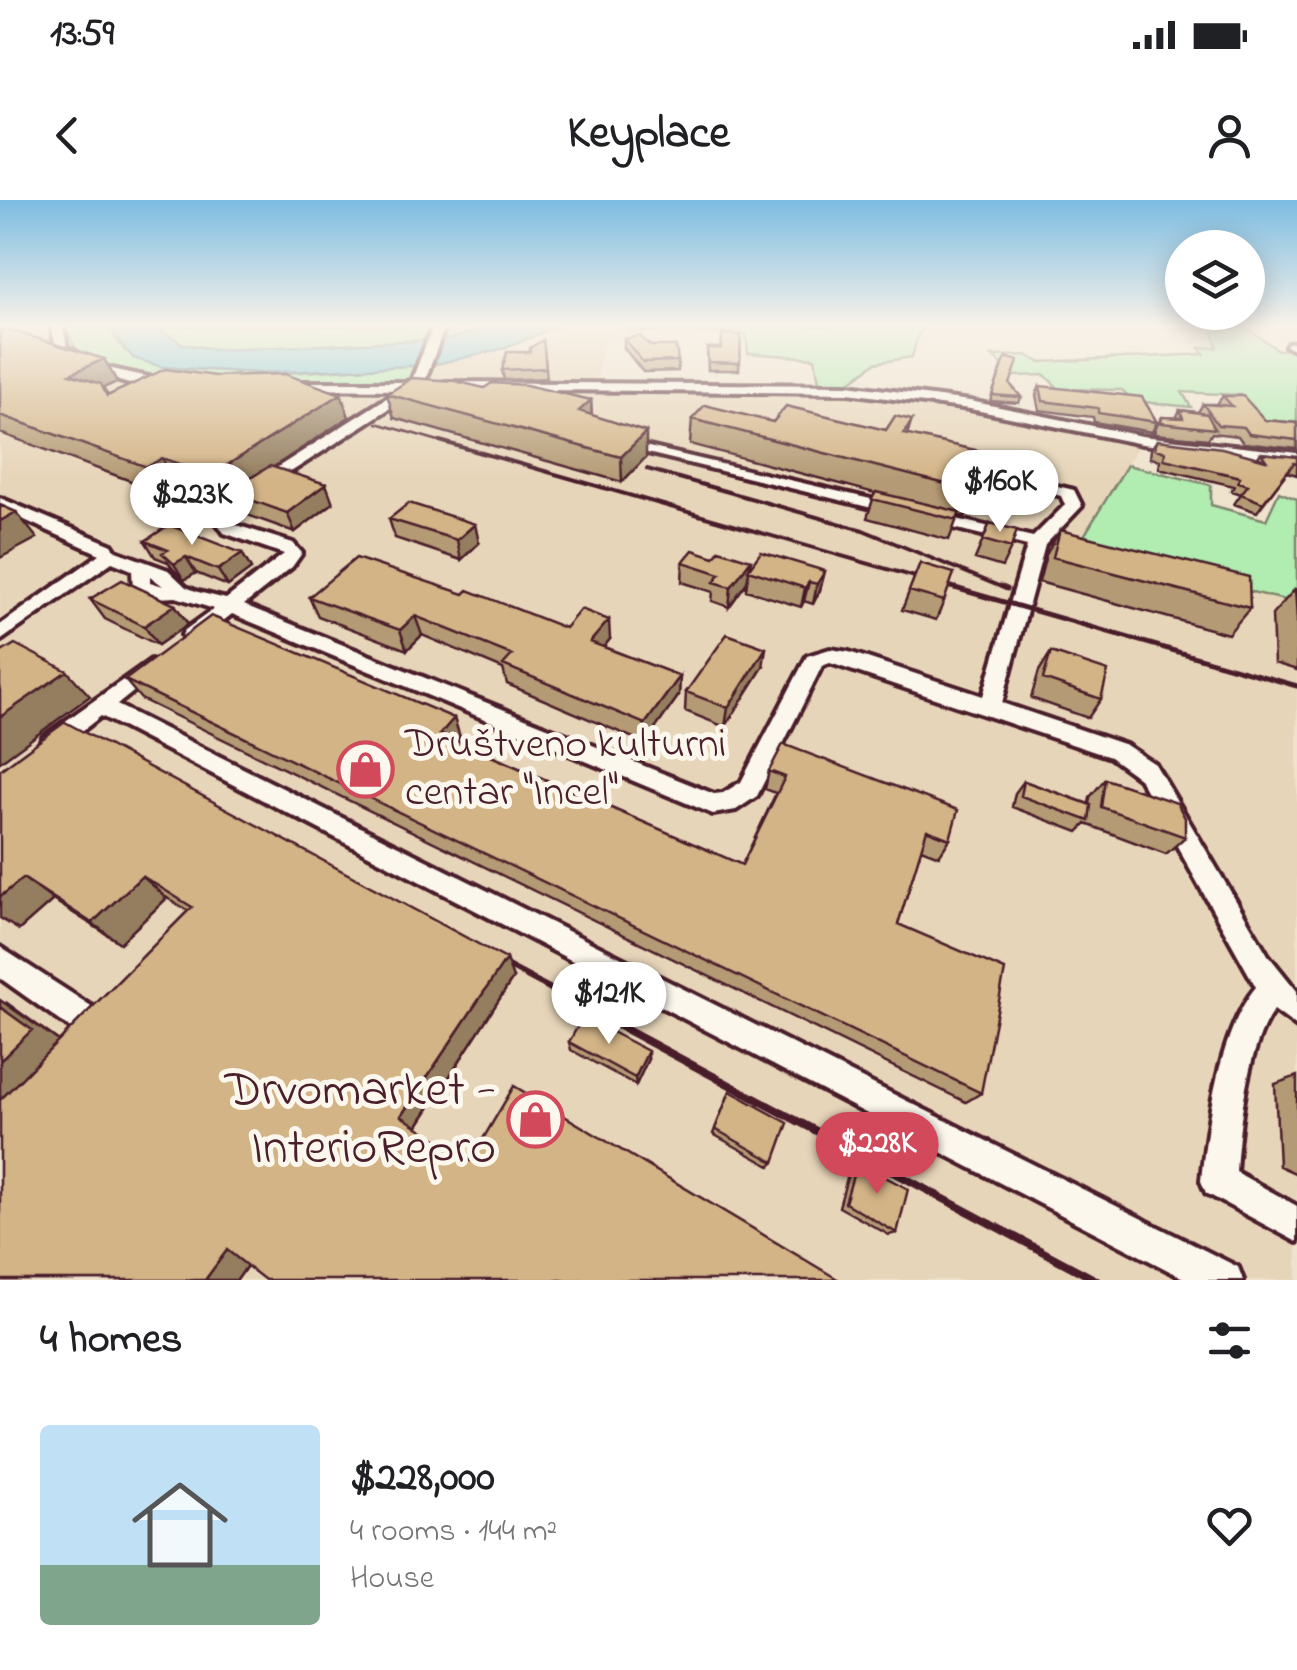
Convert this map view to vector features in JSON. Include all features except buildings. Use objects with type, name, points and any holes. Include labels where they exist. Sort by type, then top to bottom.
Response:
[{"type":"street","points":[[125,376],[190,384]]},
{"type":"street","points":[[417,382],[419,376]]},
{"type":"street","points":[[265,385],[417,382],[848,389],[970,404],[1142,440],[1297,458]]},
{"type":"street","points":[[29,759],[286,563],[293,553],[287,547],[230,530],[223,520],[234,502],[392,400],[424,393],[553,402]]},
{"type":"street","points":[[628,444],[1037,543]]},
{"type":"street","points":[[936,458],[1068,492],[1074,506],[1037,543],[990,708]]},
{"type":"street","points":[[0,503],[106,548],[109,555],[142,565],[140,585],[156,592],[178,591],[229,606],[712,804],[727,803],[749,789],[814,661],[830,656],[849,659],[1138,761],[1273,988],[1297,1012]]},
{"type":"street","points":[[3,632],[95,569],[109,555]]},
{"type":"street","points":[[0,652],[17,636],[3,632]]},
{"type":"street","points":[[100,706],[1225,1280]]},
{"type":"street","points":[[0,961],[91,1024]]},
{"type":"street","points":[[1273,988],[1256,1010],[1249,1030],[1228,1112],[1218,1181],[1297,1225]]},
{"type":"shaded area","points":[[0,376],[132,376],[149,382],[835,388],[970,405],[1142,440],[1076,548],[1297,603],[1297,1280],[0,1280]]},
{"type":"shaded area","points":[[597,376],[595,384],[431,382],[427,378]]},
{"type":"green space","points":[[155,376],[410,376],[392,382]]},
{"type":"green space","points":[[818,376],[857,376],[850,382],[819,383]]},
{"type":"green space","points":[[1046,376],[1297,376],[1297,427],[1269,425],[1240,395],[1182,392],[1191,407],[1134,401],[1122,390],[1059,389]]},
{"type":"green space","points":[[1127,465],[1211,485],[1211,505],[1266,520],[1279,492],[1297,499],[1297,603],[1076,549]]},
{"type":"railway","points":[[377,423],[449,444]]},
{"type":"railway","points":[[440,441],[957,589]]},
{"type":"railway","points":[[647,469],[863,530],[1006,589]]},
{"type":"railway","points":[[948,586],[1297,686]]},
{"type":"railway","points":[[1000,586],[1007,589]]},
{"type":"railway","points":[[483,953],[566,997]]},
{"type":"railway","points":[[561,995],[1096,1280]]},
{"type":"place","name":"Društveno kulturni centar \"Incel\"","points":[[366,769]]},
{"type":"place","name":"Drvomarket - InterioRepro","points":[[535,1120]]}]
